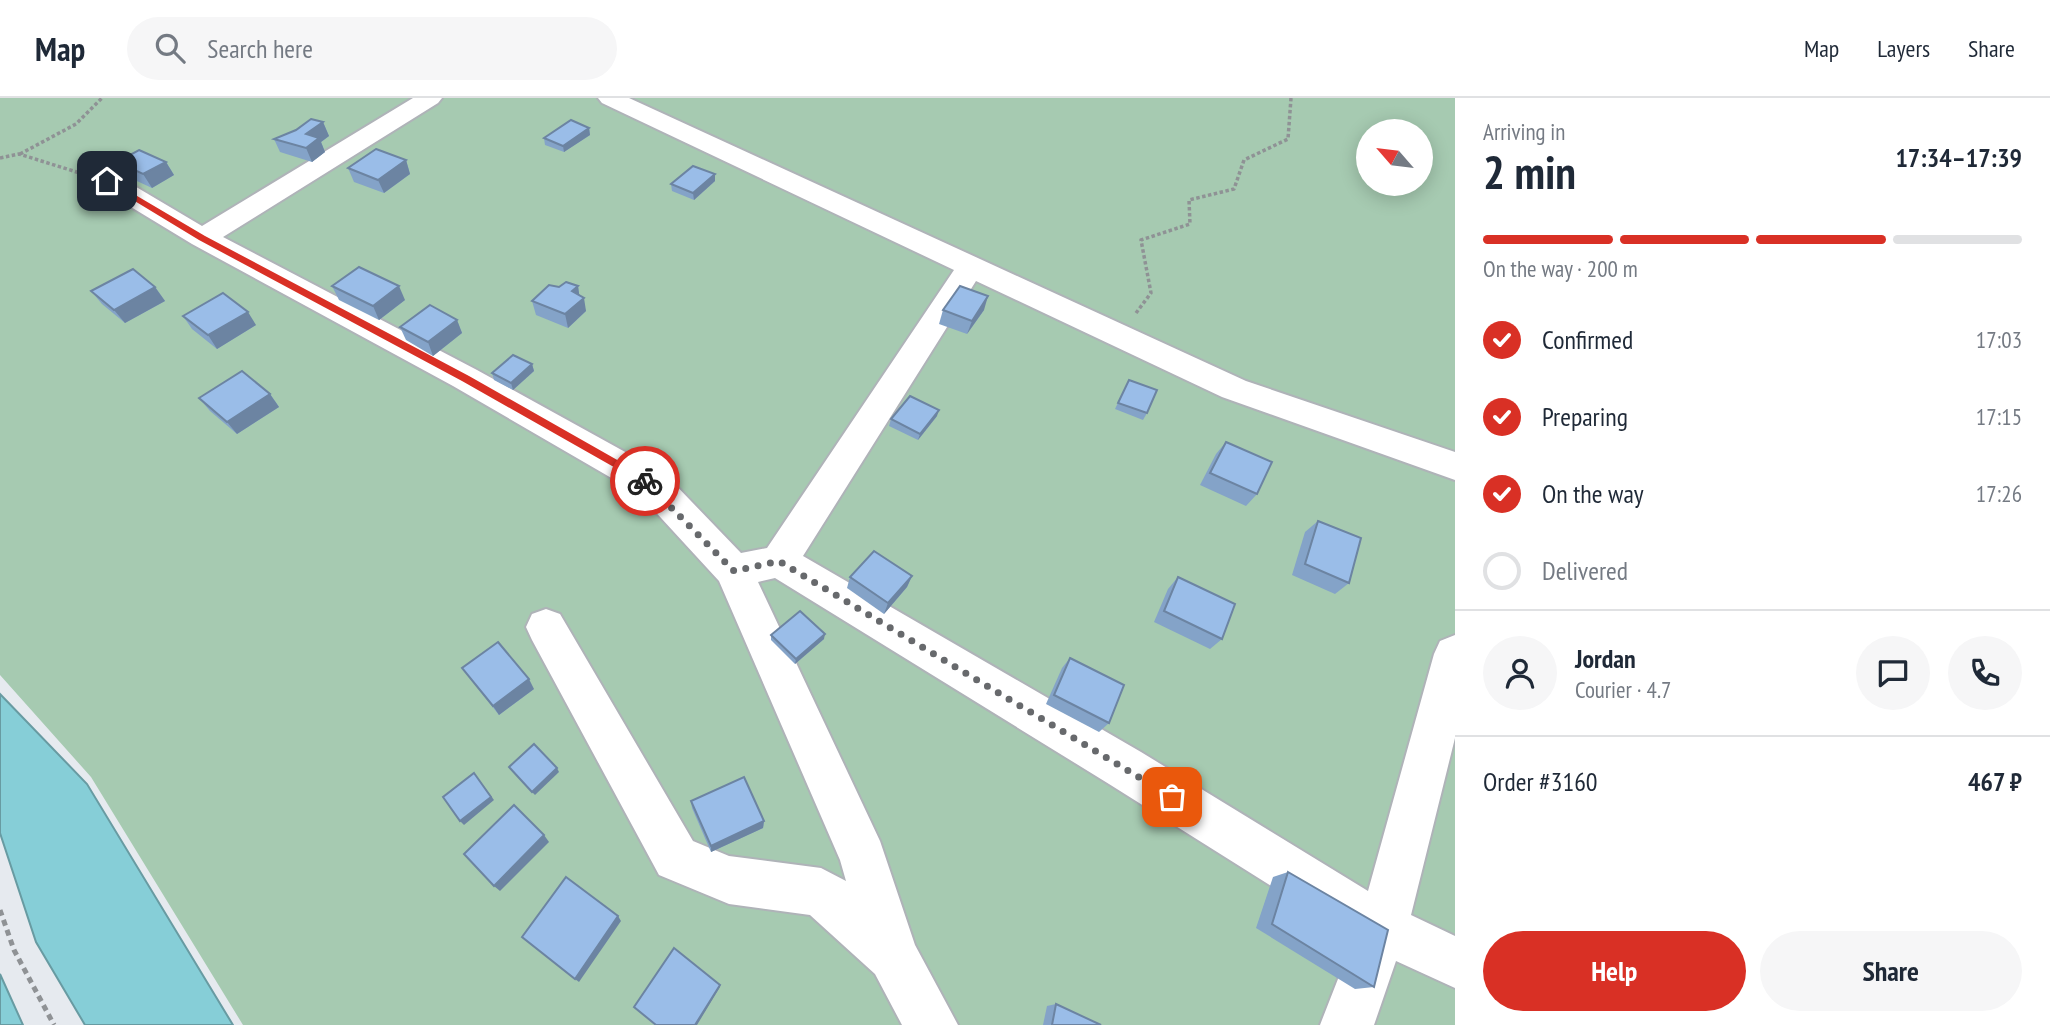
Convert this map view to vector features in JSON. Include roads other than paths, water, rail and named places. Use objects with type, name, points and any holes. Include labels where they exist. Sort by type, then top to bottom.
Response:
[{"type":"lane","points":[[202,238],[430,98]]},
{"type":"lane","points":[[610,98],[1234,389],[1455,466]]},
{"type":"lane","points":[[107,181],[202,238],[465,378],[652,484],[734,571],[863,858],[893,956],[931,1025]]},
{"type":"lane","points":[[779,561],[884,396],[970,268]]},
{"type":"lane","points":[[734,571],[779,561],[1125,768],[1383,928],[1455,962]]},
{"type":"lane","points":[[546,626],[676,858],[729,880],[821,892],[893,956]]},
{"type":"lane","points":[[1347,1025],[1383,928],[1455,654]]},
{"type":"water","points":[[0,694],[87,784],[233,1025],[85,1025],[36,942],[0,833]]},
{"type":"water","points":[[0,974],[23,1025],[0,1025]]}]
